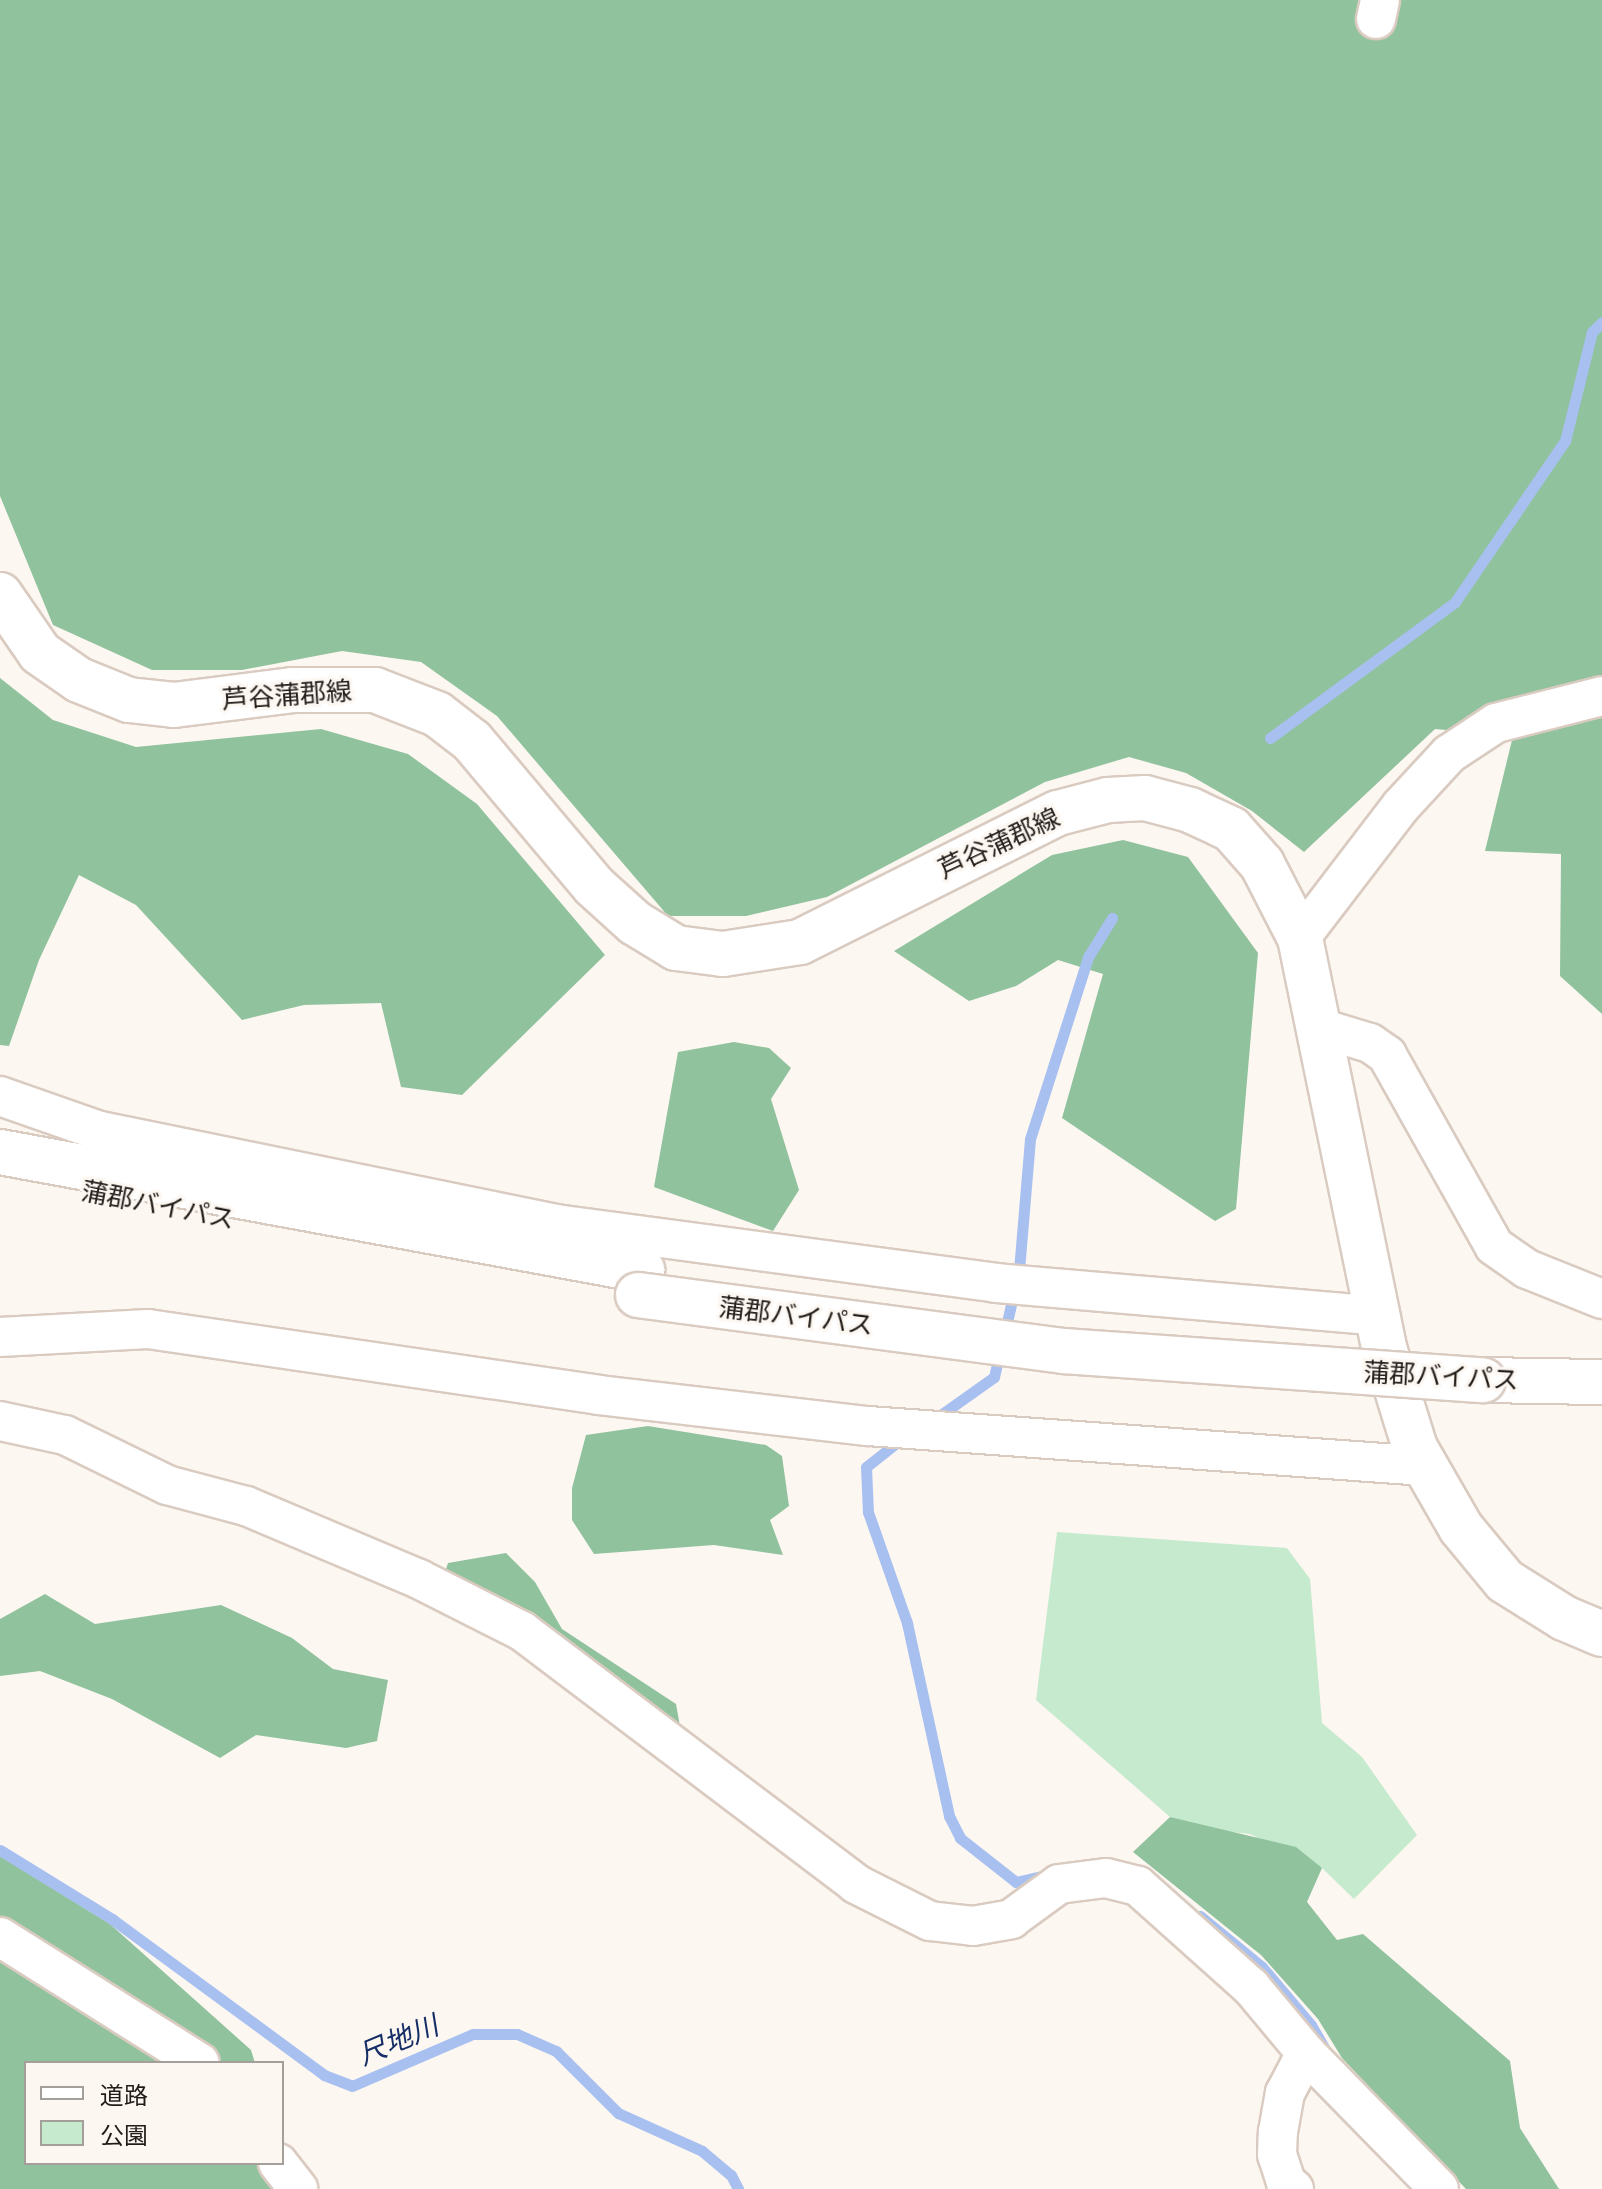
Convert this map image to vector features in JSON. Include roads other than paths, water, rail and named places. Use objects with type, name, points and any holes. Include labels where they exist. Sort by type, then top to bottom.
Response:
[{"type":"main road","name":"芦谷蒲郡線","points":[[0,595],[40,653],[79,680],[129,700],[174,705],[292,690],[375,690],[437,714],[472,741],[594,886],[635,923],[676,948],[723,954],[800,942],[1058,813],[1108,800],[1145,798],[1190,810],[1231,829],[1262,864],[1300,938],[1378,1316],[1425,1466],[1461,1528],[1505,1581],[1564,1618],[1602,1634]]},
{"type":"main road","name":"蒲郡バイパス","points":[[0,1152],[640,1283]]},
{"type":"main road","name":"蒲郡バイパス","points":[[0,1174],[640,1283],[1064,1351],[1484,1368],[1602,1382]]},
{"type":"main road","name":"蒲郡バイパス","points":[[1484,1368],[1602,1358]]},
{"type":"street","points":[[1300,938],[1401,806],[1449,754],[1496,723],[1602,696]]},
{"type":"street","points":[[1320,1028],[1370,1043],[1387,1055],[1494,1246],[1527,1269],[1602,1299]]},
{"type":"street","points":[[0,1096],[100,1131],[556,1224],[996,1283],[1378,1316]]},
{"type":"street","points":[[0,1337],[148,1329],[599,1395],[868,1426],[1425,1466]]},
{"type":"street","points":[[0,1421],[65,1435],[167,1485],[246,1506],[419,1579],[522,1631],[856,1884],[930,1921],[973,1926],[1011,1919],[1059,1884],[1106,1878],[1138,1886],[1251,1987],[1315,2064],[1439,2189]]},
{"type":"street","points":[[0,1937],[197,2061]]},
{"type":"street","points":[[1294,2189],[1286,2182],[1277,2155],[1278,2132],[1285,2093],[1315,2064]]},
{"type":"street","points":[[280,2165],[298,2189]]},
{"type":"waterway","points":[[1270,738],[1455,602],[1565,441],[1592,332],[1602,322]]},
{"type":"waterway","points":[[1004,1335],[1019,1270],[1030,1139],[1088,957],[1112,918]]},
{"type":"waterway","points":[[935,1419],[994,1377],[1000,1352]]},
{"type":"waterway","points":[[900,1440],[866,1467],[868,1512],[907,1623],[949,1816],[960,1838],[1016,1882],[1050,1874]]},
{"type":"waterway","name":"尺地川","points":[[0,1850],[112,1919],[324,2075],[352,2086],[473,2034],[517,2034],[556,2051],[618,2113],[702,2151],[731,2175],[738,2189]]},
{"type":"waterway","points":[[1200,1916],[1262,1967],[1311,2025],[1330,2058]]}]
